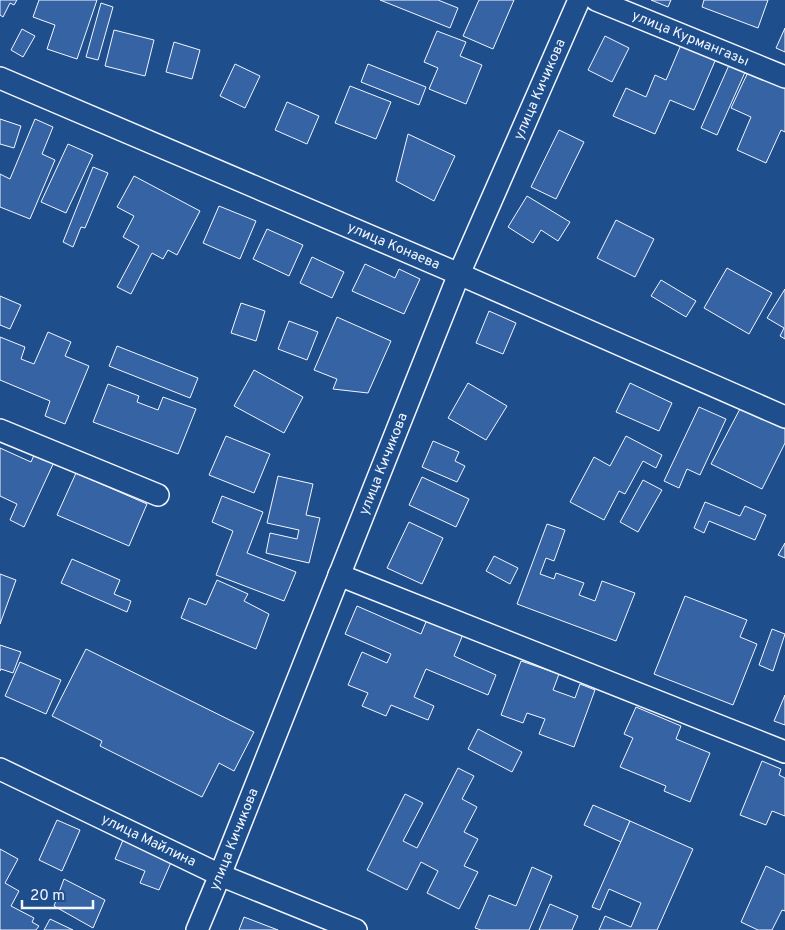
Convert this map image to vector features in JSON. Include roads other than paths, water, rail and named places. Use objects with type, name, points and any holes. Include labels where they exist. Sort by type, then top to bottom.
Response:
[{"type":"street","name":"улица Кичикова","points":[[197,930],[459,274],[579,0]]},
{"type":"street","name":"улица Курмангазы","points":[[596,0],[785,78]]},
{"type":"street","name":"улица Конаева","points":[[0,78],[459,274],[785,418]]},
{"type":"street","points":[[0,430],[158,495]]},
{"type":"street","points":[[339,576],[785,752]]},
{"type":"street","name":"улица Майлина","points":[[0,769],[220,875],[356,930]]}]
